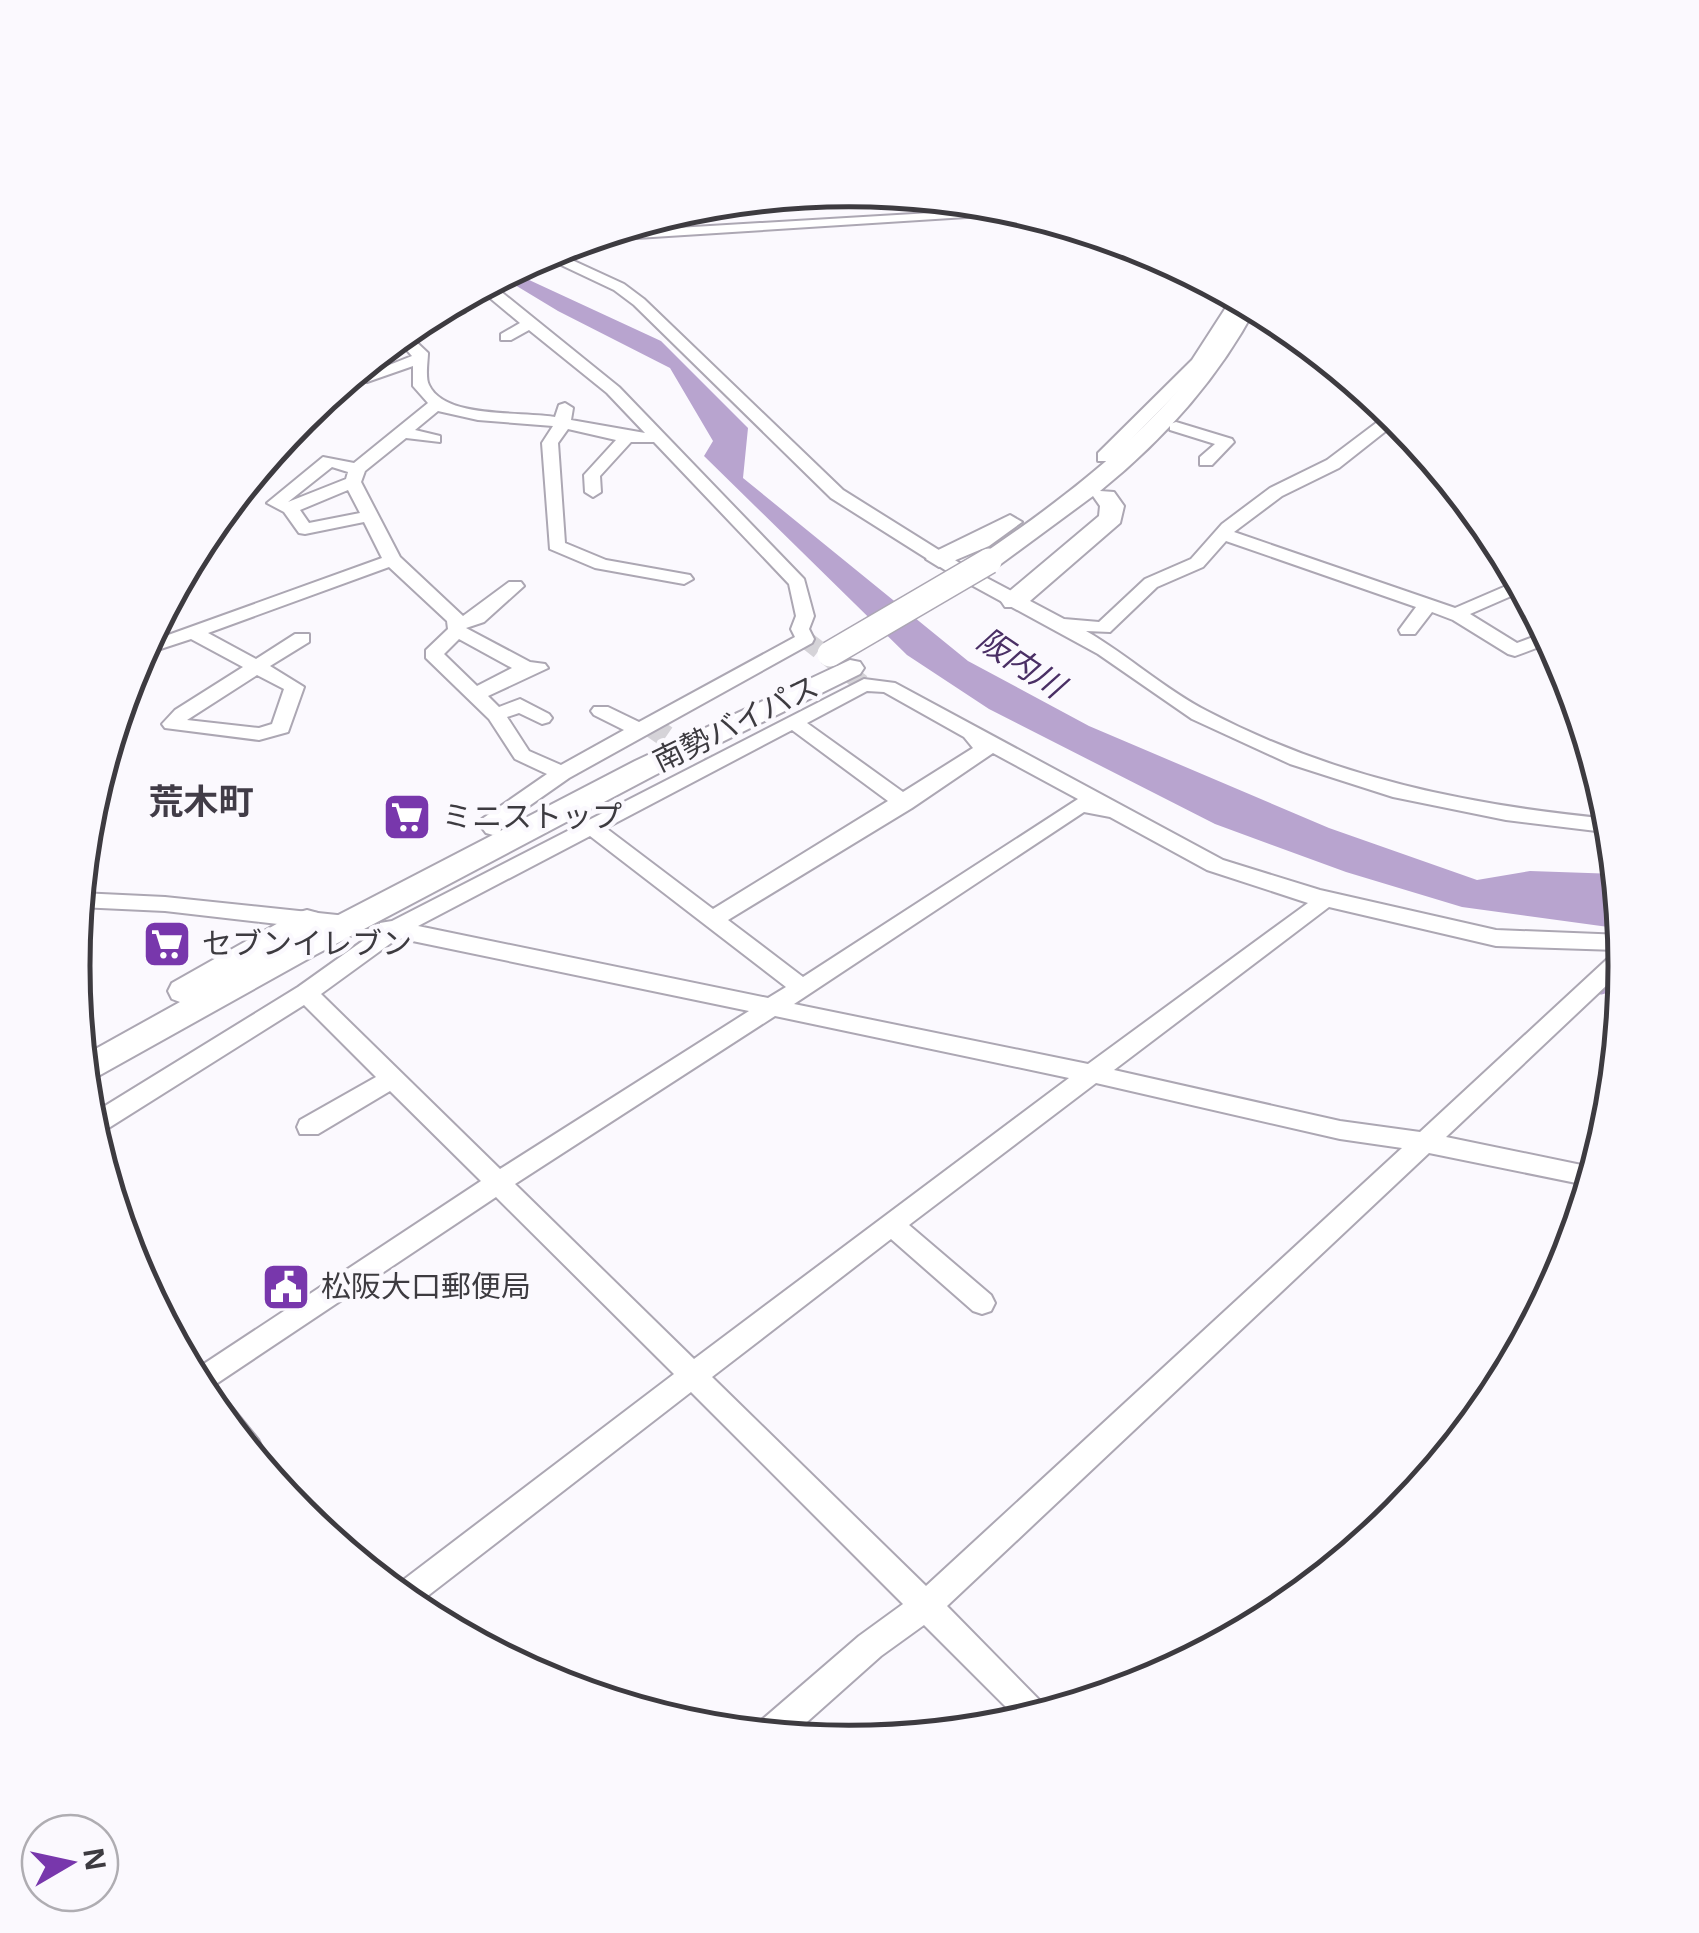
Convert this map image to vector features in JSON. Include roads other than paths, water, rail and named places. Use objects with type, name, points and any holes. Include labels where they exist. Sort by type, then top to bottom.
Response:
[{"type":"highway","name":"南勢バイパス","points":[[96,1065],[840,661],[998,566],[1053,544],[1206,371],[1240,316]]},
{"type":"highway","name":"南勢バイパス","points":[[1095,495],[1176,427],[1220,380],[1253,324]]},
{"type":"highway","points":[[939,559],[980,541],[1051,495],[1095,495],[1112,506],[1111,518],[1014,601]]},
{"type":"highway","name":"南勢バイパス","points":[[94,1043],[311,919],[494,828],[676,729],[840,661]]},
{"type":"street","points":[[652,233],[963,216]]},
{"type":"street","points":[[565,263],[620,287],[639,302],[837,494],[865,508],[939,559],[1105,650],[1197,714],[1334,773],[1404,795],[1488,812],[1595,824]]},
{"type":"street","points":[[494,828],[489,824],[562,772],[805,639],[800,629],[805,616],[798,584],[613,390],[548,345],[532,322],[495,295]]},
{"type":"street","points":[[1104,456],[1172,393],[1234,312]]},
{"type":"street","points":[[435,331],[462,318]]},
{"type":"street","points":[[506,337],[532,322]]},
{"type":"street","points":[[410,348],[421,386],[436,399],[436,405]]},
{"type":"street","points":[[436,405],[457,412],[563,415],[628,436],[659,437]]},
{"type":"street","points":[[290,508],[355,475],[436,405]]},
{"type":"street","points":[[563,415],[550,444],[556,545],[569,553],[616,567],[684,579]]},
{"type":"street","points":[[1043,616],[1084,628],[1103,628],[1151,582],[1197,563],[1224,534],[1276,492],[1333,464],[1383,425]]},
{"type":"street","points":[[1176,427],[1226,442],[1206,460]]},
{"type":"street","points":[[402,432],[434,440]]},
{"type":"street","points":[[593,492],[592,475],[628,436]]},
{"type":"street","points":[[375,454],[403,460]]},
{"type":"street","points":[[370,516],[305,529],[290,508],[276,503],[322,465],[340,462],[355,475],[392,560],[456,618],[457,627]]},
{"type":"street","points":[[1224,534],[1460,616],[1515,650],[1537,645]]},
{"type":"street","points":[[163,643],[392,560]]},
{"type":"street","points":[[515,586],[477,618],[457,627],[432,654],[496,715],[522,754],[562,772]]},
{"type":"street","points":[[1460,616],[1462,610],[1509,590]]},
{"type":"street","points":[[1408,630],[1428,607]]},
{"type":"street","points":[[457,627],[533,668],[477,694]]},
{"type":"street","points":[[192,632],[260,666],[294,688],[281,728],[260,734],[172,724],[260,666],[302,638]]},
{"type":"street","points":[[106,1117],[306,993],[394,929],[864,686],[888,687],[1215,865],[1317,897],[1496,938],[1608,942]]},
{"type":"street","points":[[496,715],[520,704],[542,718]]},
{"type":"street","points":[[600,711],[636,729]]},
{"type":"street","points":[[796,724],[905,803]]},
{"type":"street","points":[[714,919],[986,750],[969,729]]},
{"type":"street","points":[[210,1375],[1081,804],[1129,817]]},
{"type":"street","points":[[592,827],[802,988]]},
{"type":"street","points":[[414,1588],[1319,906],[1317,897]]},
{"type":"street","points":[[93,901],[394,929],[1092,1074],[1340,1130],[1423,1142],[1580,1174]]},
{"type":"street","points":[[783,1723],[870,1646],[926,1606],[1609,972]]},
{"type":"street","points":[[306,993],[1026,1705]]},
{"type":"street","points":[[310,1127],[392,1079]]},
{"type":"street","points":[[892,1226],[982,1303]]},
{"type":"waterway","points":[[1601,992],[1608,990]]},
{"type":"tunnel","points":[[805,639],[864,685]]},
{"type":"tunnel","points":[[648,724],[709,766]]},
{"type":"place","name":"ミニストップ","points":[[407,817]]},
{"type":"place","name":"セブンイレブン","points":[[167,944]]},
{"type":"place","name":"松阪大口郵便局","points":[[286,1287]]},
{"type":"district","name":"荒木町","points":[[201,802]]},
{"type":"water label","name":"阪内川","points":[[1021,663]]}]
